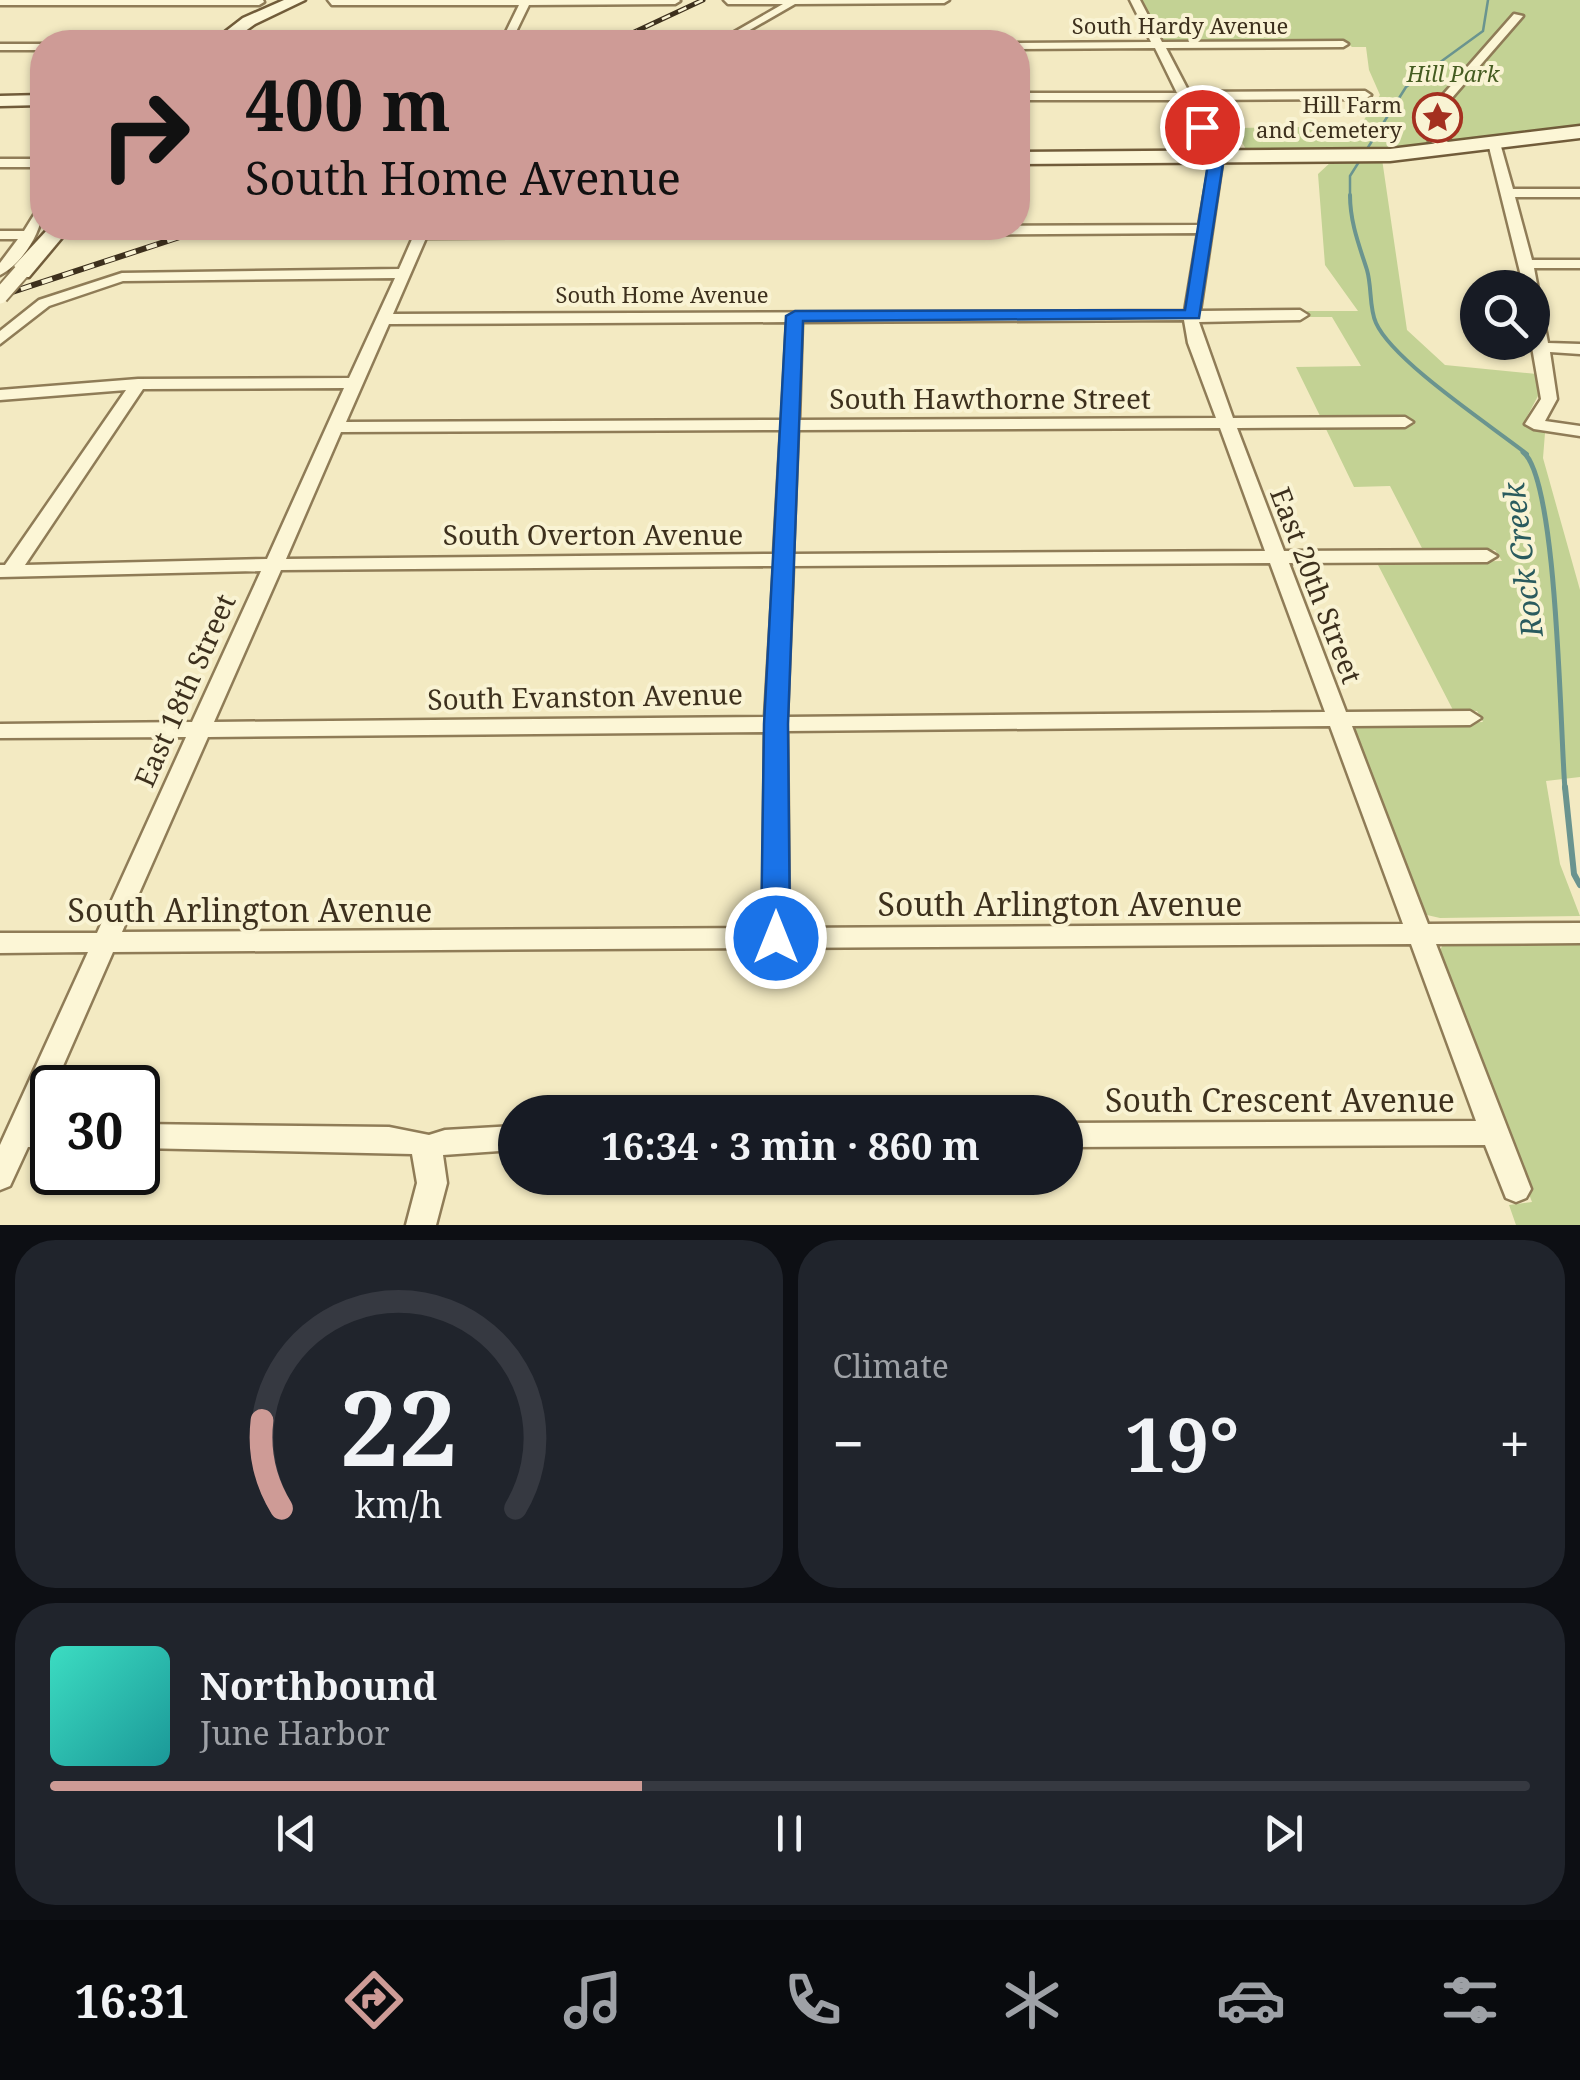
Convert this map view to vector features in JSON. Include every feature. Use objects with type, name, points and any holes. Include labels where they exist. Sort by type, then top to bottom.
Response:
[{"type":"street","points":[[237,30],[296,0]]},
{"type":"street","points":[[332,2],[675,0]]},
{"type":"street","points":[[728,1],[944,0]]},
{"type":"street","points":[[1135,0],[1216,157]]},
{"type":"street","points":[[512,30],[526,1]]},
{"type":"street","points":[[744,30],[796,1]]},
{"type":"street","points":[[0,2],[260,2]]},
{"type":"street","points":[[1452,148],[1433,138],[1425,122],[1518,16]]},
{"type":"street","name":"South Hardy Avenue","points":[[1030,46],[1343,44]]},
{"type":"street","points":[[0,48],[30,47]]},
{"type":"street","points":[[1030,97],[1365,94]]},
{"type":"street","points":[[0,101],[30,100]]},
{"type":"street","points":[[1030,158],[1390,155],[1580,132]]},
{"type":"street","points":[[1494,143],[1527,270]]},
{"type":"street","name":"East 20th Street","points":[[1216,157],[1193,315],[1196,343],[1516,1189]]},
{"type":"street","points":[[0,163],[30,163]]},
{"type":"street","points":[[1507,193],[1580,193]]},
{"type":"street","points":[[1030,229],[1205,229]]},
{"type":"street","points":[[0,235],[29,235],[0,296]]},
{"type":"street","points":[[11,272],[47,240]]},
{"type":"street","name":"East 18th Street","points":[[0,1177],[419,240]]},
{"type":"street","points":[[1526,264],[1580,264]]},
{"type":"street","points":[[0,339],[44,302],[122,278],[404,273]]},
{"type":"street","name":"South Home Avenue","points":[[385,318],[1300,314]]},
{"type":"street","points":[[776,938],[776,724],[795,316]]},
{"type":"street","points":[[1550,347],[1580,348]]},
{"type":"street","points":[[1542,360],[1548,398],[1534,424],[1580,431]]},
{"type":"street","points":[[5,571],[138,384]]},
{"type":"street","points":[[0,396],[138,384],[356,384]]},
{"type":"street","name":"South Hawthorne Street","points":[[335,427],[1405,422]]},
{"type":"street","name":"South Overton Avenue","points":[[5,571],[784,560],[1487,556]]},
{"type":"street","name":"South Evanston Avenue","points":[[0,731],[1470,718]]},
{"type":"street","name":"South Arlington Avenue","points":[[0,943],[1577,934]]},
{"type":"street","name":"South Crescent Avenue","points":[[1083,1135],[1494,1133]]},
{"type":"street","points":[[19,1135],[30,1135]]},
{"type":"street","points":[[160,1136],[389,1139],[428,1148],[446,1142],[498,1139]]},
{"type":"street","points":[[420,1225],[432,1183],[428,1148]]},
{"type":"green space","name":"Hill Park","points":[[1140,0],[1580,0],[1580,130],[1414,150],[1248,153],[1234,128],[1360,126],[1380,95],[1369,70],[1366,47],[1347,43],[1166,42],[1161,40]]},
{"type":"green space","points":[[1382,159],[1407,330],[1445,365],[1537,374],[1538,396],[1523,424],[1545,433],[1543,458],[1580,590],[1580,777],[1546,781],[1560,864],[1580,916],[1427,915],[1418,901],[1352,732],[1358,726],[1483,722],[1477,711],[1454,712],[1377,563],[1502,561],[1495,550],[1424,552],[1390,486],[1354,487],[1325,427],[1414,425],[1408,417],[1321,418],[1296,367],[1361,366],[1332,317],[1310,317],[1307,311],[1358,311],[1325,265],[1318,174],[1332,161]]},
{"type":"green space","points":[[1444,943],[1580,944],[1580,1225],[1516,1225],[1509,1205],[1532,1202],[1437,955]]},
{"type":"waterway","name":"Rock Creek","points":[[1350,195],[1350,176],[1406,87],[1483,31],[1488,0]]},
{"type":"waterway","name":"Rock Creek","points":[[1350,195],[1374,317],[1386,338],[1421,374],[1527,454]]},
{"type":"waterway","name":"Rock Creek","points":[[1523,452],[1535,472],[1550,556],[1565,789]]},
{"type":"waterway","name":"Rock Creek","points":[[1565,787],[1574,874],[1580,885]]},
{"type":"railway","points":[[639,30],[703,0]]},
{"type":"railway","points":[[0,296],[170,240]]},
{"type":"place","name":"Hill Farm and Cemetery","points":[[1437,117]]},
{"type":"route","points":[[776,938],[776,724],[795,316],[1193,315],[1216,157],[1202,127]]}]
